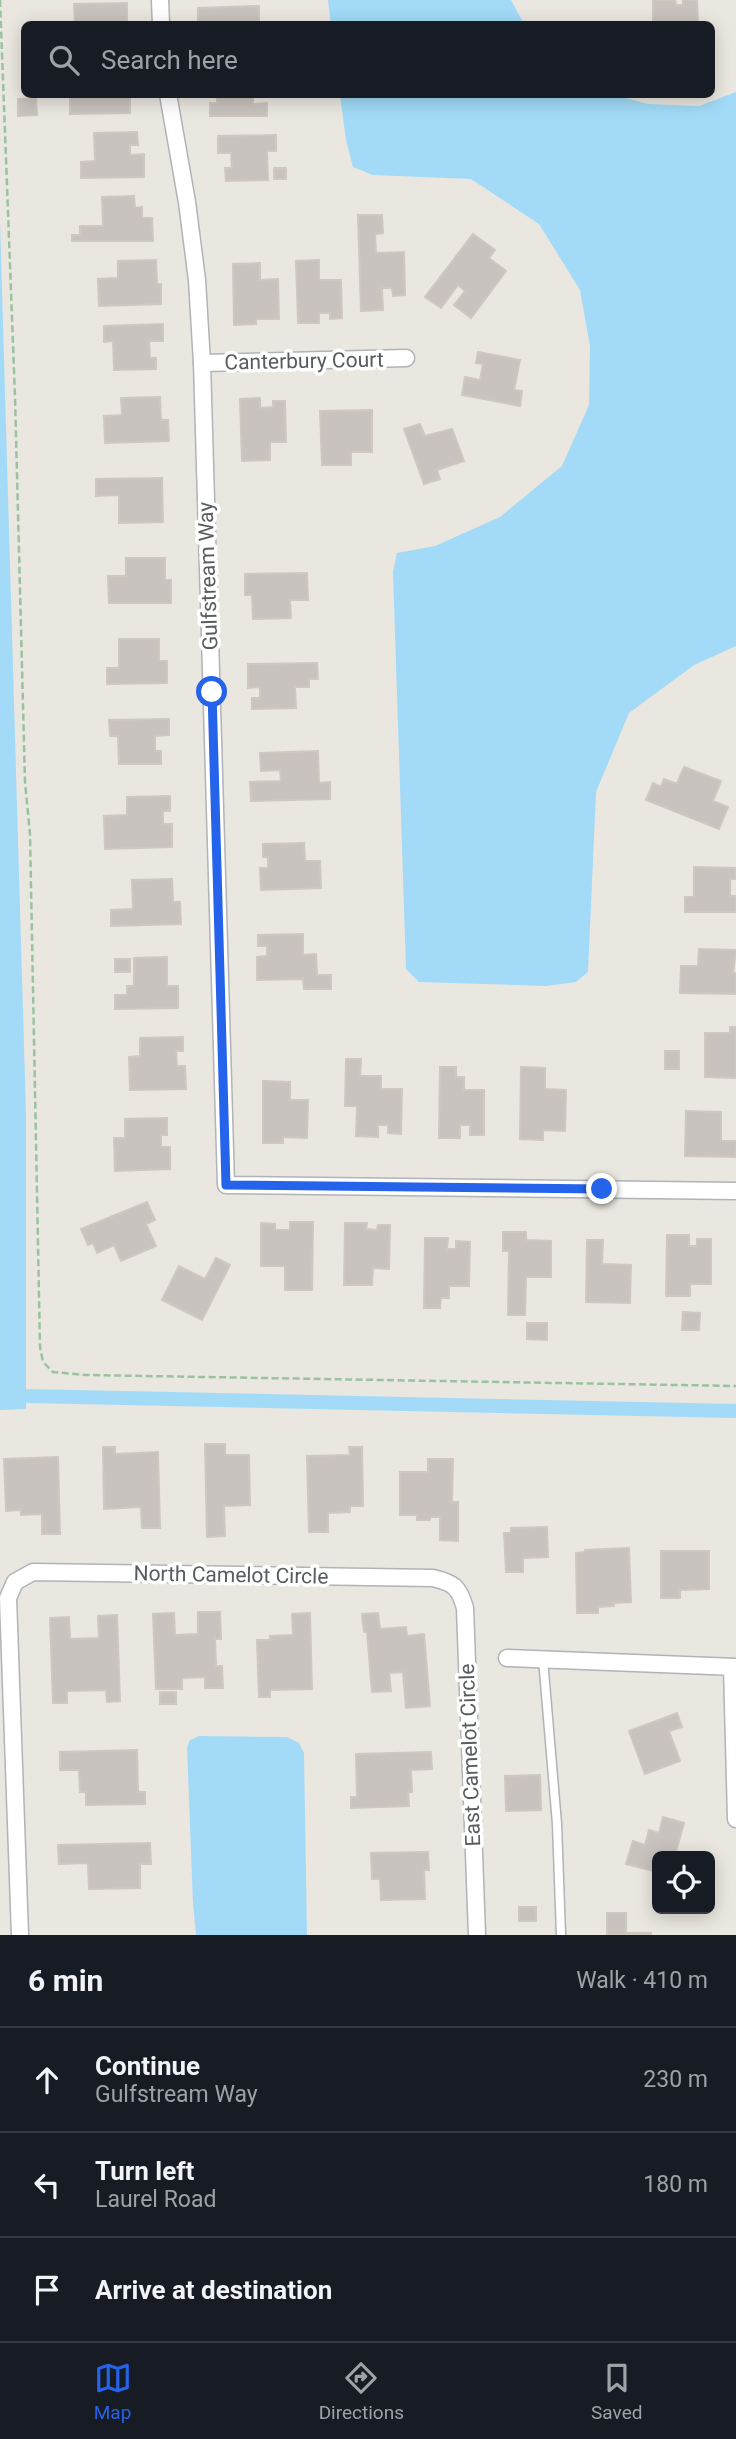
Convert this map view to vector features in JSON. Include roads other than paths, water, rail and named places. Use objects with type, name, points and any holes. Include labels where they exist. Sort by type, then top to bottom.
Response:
[{"type":"street","points":[[160,0],[161,21]]},
{"type":"street","name":"Gulfstream Way","points":[[169,98],[187,202],[197,280],[202,363],[226,1185],[736,1191]]},
{"type":"street","name":"Canterbury Court","points":[[202,363],[406,359]]},
{"type":"street","name":"North Camelot Circle","points":[[20,1935],[8,1598],[15,1582],[33,1572],[433,1578],[448,1582]]},
{"type":"street","name":"East Camelot Circle","points":[[448,1582],[460,1592],[465,1608],[477,1935]]},
{"type":"street","points":[[507,1658],[734,1667],[736,1819]]},
{"type":"lane","points":[[543,1659],[555,1798],[561,1935]]},
{"type":"water","points":[[328,0],[511,0],[522,21],[331,21]]},
{"type":"water","points":[[736,92],[736,646],[694,665],[629,713],[596,792],[588,972],[576,982],[546,986],[419,982],[406,969],[393,572],[397,553],[435,546],[500,517],[562,466],[589,405],[590,346],[580,290],[539,224],[471,179],[373,175],[353,167],[340,98],[626,98],[648,104],[699,106]]},
{"type":"water","points":[[0,221],[26,1115],[26,1409],[0,1410]]},
{"type":"water","points":[[199,1736],[287,1737],[299,1743],[304,1753],[307,1935],[196,1935],[187,1747],[190,1740]]},
{"type":"waterway","points":[[0,1393],[26,1396],[736,1411]]}]
